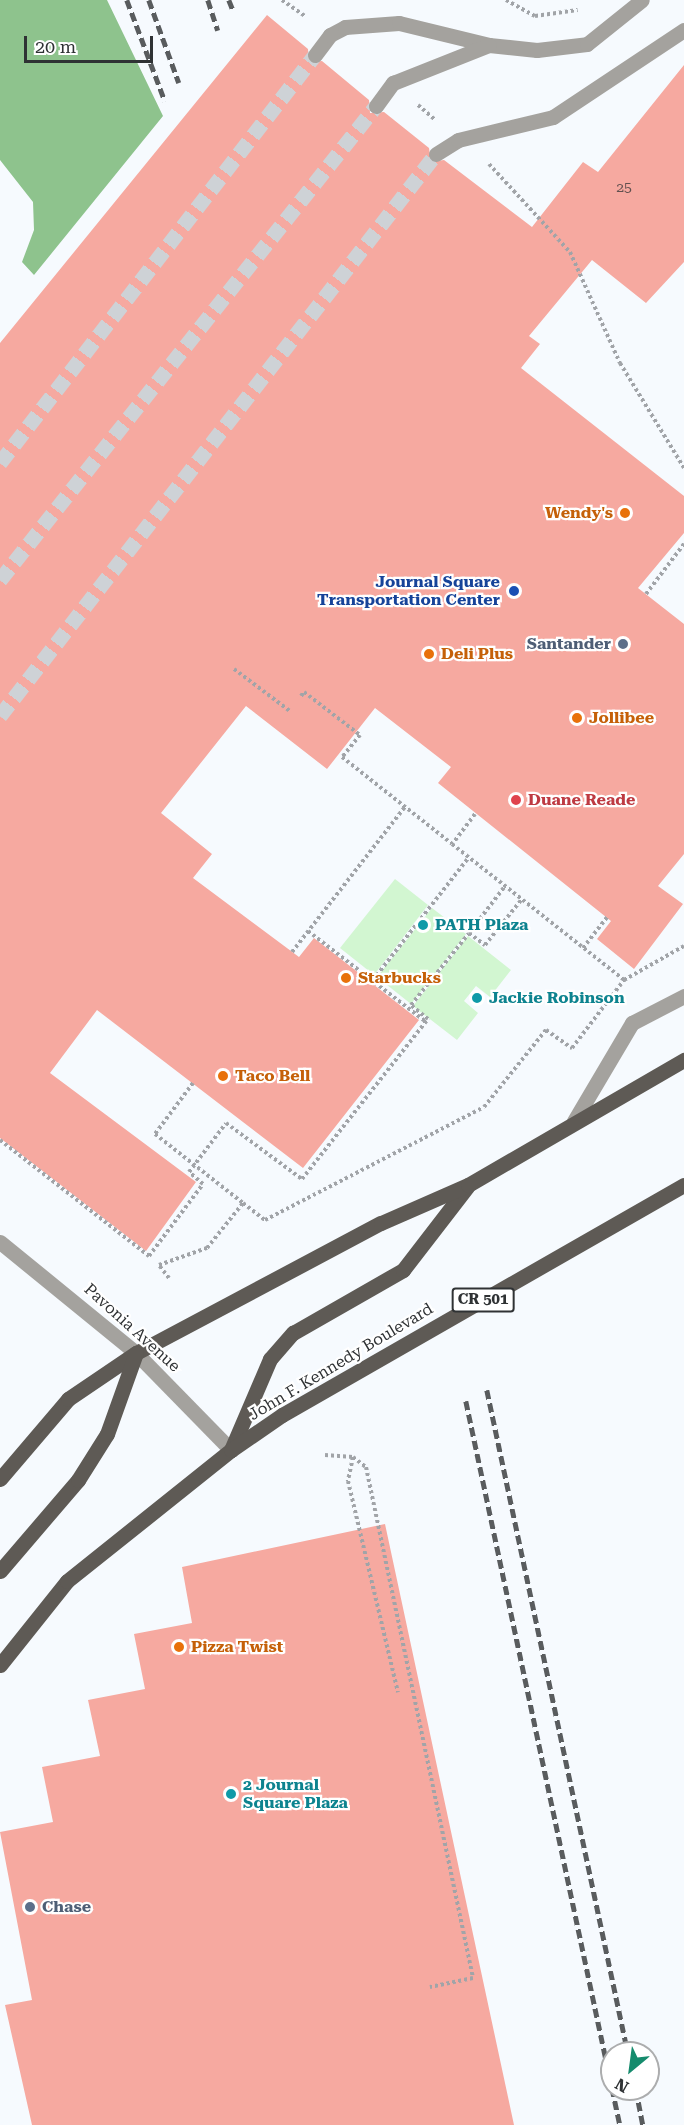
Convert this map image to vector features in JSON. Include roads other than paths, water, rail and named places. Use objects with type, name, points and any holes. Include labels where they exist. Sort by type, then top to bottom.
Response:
[{"type":"main road","points":[[0,1479],[68,1399],[136,1353],[381,1223],[468,1185],[574,1121],[684,1060]]},
{"type":"main road","points":[[231,1450],[270,1359],[293,1333],[403,1270],[468,1185]]},
{"type":"main road","name":"John F. Kennedy Boulevard","points":[[0,1665],[67,1581],[231,1450],[282,1415],[684,1185]]},
{"type":"main road","points":[[0,1571],[78,1480],[107,1434],[136,1353]]},
{"type":"street","points":[[315,55],[330,35],[345,27],[399,23],[489,45],[537,50],[587,44],[642,0]]},
{"type":"street","points":[[436,154],[458,140],[554,117],[684,30]]},
{"type":"street","points":[[376,106],[393,83],[489,45]]},
{"type":"street","points":[[574,1121],[632,1023],[684,996]]},
{"type":"street","name":"Pavonia Avenue","points":[[0,1242],[136,1353],[231,1450]]},
{"type":"tunnel","points":[[0,463],[315,55]]},
{"type":"tunnel","points":[[0,580],[376,106]]},
{"type":"tunnel","points":[[0,716],[436,154]]},
{"type":"railway","points":[[127,0],[165,101]]},
{"type":"railway","points":[[149,0],[179,83]]},
{"type":"railway","points":[[208,0],[218,30]]},
{"type":"railway","points":[[229,0],[233,10]]},
{"type":"railway","points":[[487,1390],[625,2041]]},
{"type":"railway","points":[[466,1401],[620,2125]]},
{"type":"railway","points":[[638,2101],[643,2125]]},
{"type":"place","name":"Wendy's","points":[[625,513]]},
{"type":"place","name":"Journal Square Transportation Center","points":[[514,591]]},
{"type":"place","name":"Santander","points":[[623,644]]},
{"type":"place","name":"Deli Plus","points":[[429,654]]},
{"type":"place","name":"Jollibee","points":[[577,718]]},
{"type":"place","name":"Duane Reade","points":[[516,800]]},
{"type":"place","name":"PATH Plaza","points":[[423,925]]},
{"type":"place","name":"Starbucks","points":[[346,978]]},
{"type":"place","name":"Jackie Robinson","points":[[477,998]]},
{"type":"place","name":"Taco Bell","points":[[223,1076]]},
{"type":"place","name":"Pizza Twist","points":[[179,1647]]},
{"type":"place","name":"2 Journal Square Plaza","points":[[231,1794]]},
{"type":"place","name":"Chase","points":[[30,1907]]}]
